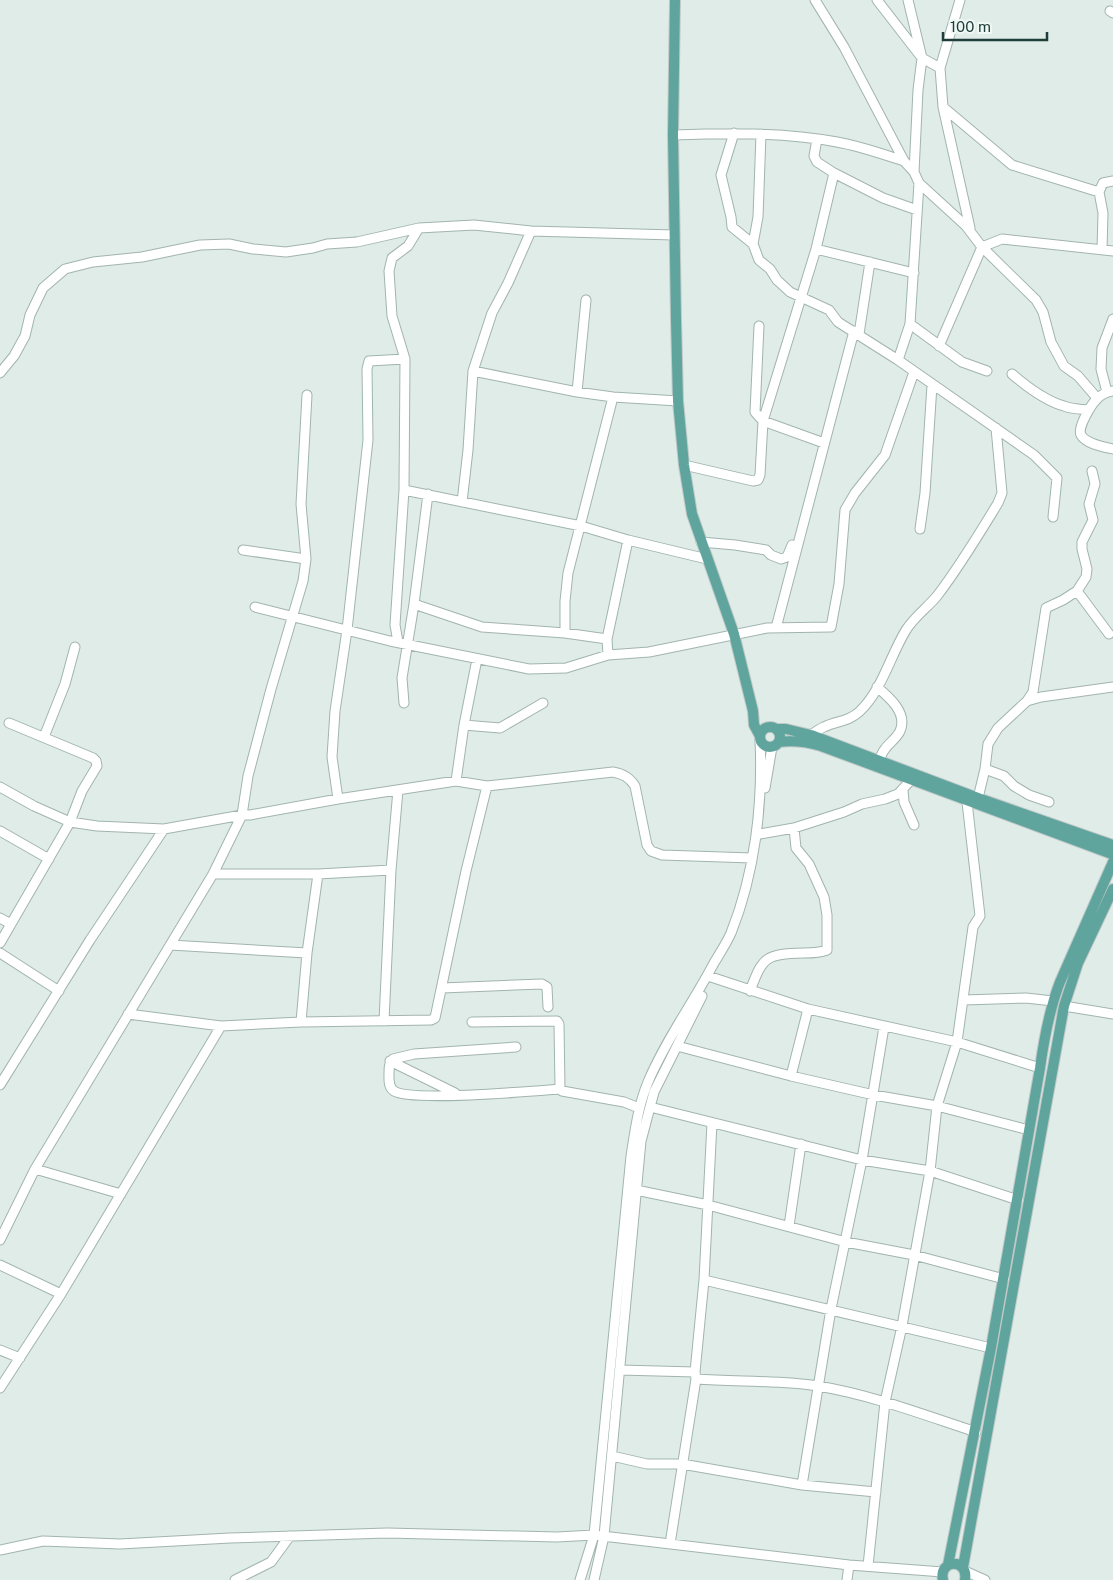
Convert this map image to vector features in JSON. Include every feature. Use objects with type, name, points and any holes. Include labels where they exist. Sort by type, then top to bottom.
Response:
[{"type":"main road","points":[[675,0],[674,235],[678,401],[684,465],[692,514],[734,634],[753,711],[754,725],[760,738],[765,746],[792,740],[821,746],[967,802],[1113,854]]},
{"type":"main road","points":[[753,711],[780,733],[776,744]]},
{"type":"main road","points":[[760,738],[762,731],[772,728],[811,735],[978,798],[1113,854]]},
{"type":"main road","points":[[945,1572],[976,1432],[1018,1200],[1043,1041],[1053,1001],[1113,854]]},
{"type":"main road","points":[[964,1573],[1064,1006],[1078,963],[1113,889]]},
{"type":"main road","points":[[945,1572],[956,1564],[964,1573]]},
{"type":"street","points":[[815,0],[844,47],[904,162],[914,172],[919,183],[966,226],[982,247],[1036,300],[1043,312],[1051,342],[1064,366],[1078,376],[1097,398]]},
{"type":"street","points":[[877,0],[922,58],[940,68]]},
{"type":"street","points":[[908,0],[922,58],[918,90],[914,172]]},
{"type":"street","points":[[960,0],[940,68],[943,107],[971,233]]},
{"type":"street","points":[[943,107],[1012,165],[1100,192]]},
{"type":"street","points":[[673,136],[734,133],[817,139],[861,147],[904,162]]},
{"type":"street","points":[[734,133],[721,176],[732,227],[752,244],[759,260],[770,268],[777,280],[790,292],[829,310],[838,322],[857,332],[1034,455],[1057,478],[1053,517]]},
{"type":"street","points":[[752,244],[758,217],[761,134]]},
{"type":"street","points":[[817,139],[815,160],[834,173],[883,198],[916,210]]},
{"type":"street","points":[[684,465],[753,481],[758,480],[760,475],[763,421],[816,249],[834,173]]},
{"type":"street","points":[[1102,249],[1103,213],[1100,192],[1103,183],[1113,182]]},
{"type":"street","points":[[898,360],[910,324],[919,183]]},
{"type":"street","points":[[0,373],[14,356],[25,336],[30,315],[43,288],[65,269],[93,262],[142,257],[200,245],[230,244],[253,249],[286,252],[327,244],[357,242],[419,228],[474,225],[531,232],[674,235]]},
{"type":"street","points":[[403,643],[396,633],[396,607],[404,490],[405,359],[392,316],[388,271],[392,258],[408,246],[419,228]]},
{"type":"street","points":[[462,502],[468,450],[473,370],[492,313],[508,284],[531,232]]},
{"type":"street","points":[[939,346],[982,247],[1002,239],[1113,251]]},
{"type":"street","points":[[816,249],[914,273]]},
{"type":"street","points":[[776,628],[801,527],[857,332],[870,262]]},
{"type":"street","points":[[577,392],[586,300]]},
{"type":"street","points":[[1113,319],[1102,348],[1101,369],[1110,392],[1097,398],[1088,410],[1080,430],[1081,435],[1086,440],[1113,449]]},
{"type":"street","points":[[910,324],[962,362],[987,371]]},
{"type":"street","points":[[759,326],[755,412],[763,421],[824,443]]},
{"type":"street","points":[[338,799],[332,757],[335,711],[347,630],[368,440],[367,366],[369,361],[405,359]]},
{"type":"street","points":[[473,370],[577,392],[613,397],[678,401]]},
{"type":"street","points":[[255,606],[403,643],[530,669],[566,668],[608,656],[649,652],[734,634],[776,628],[831,627],[839,584],[845,510],[855,493],[885,455],[914,372]]},
{"type":"street","points":[[1012,374],[1024,384],[1052,401],[1064,406],[1088,410]]},
{"type":"street","points":[[920,529],[925,493],[932,385]]},
{"type":"street","points":[[0,1240],[35,1169],[213,874],[242,815],[248,776],[304,581],[306,559],[301,504],[307,395]]},
{"type":"street","points":[[565,633],[565,601],[568,573],[613,397]]},
{"type":"street","points":[[811,735],[825,726],[850,719],[865,706],[908,627],[935,598],[958,568],[1001,498],[996,428]]},
{"type":"street","points":[[978,798],[985,769],[988,744],[998,728],[1033,692],[1046,608],[1077,591],[1086,577],[1087,569],[1082,542],[1093,520],[1089,504],[1095,484],[1092,471]]},
{"type":"street","points":[[404,490],[581,526],[628,540],[707,559]]},
{"type":"street","points":[[404,703],[402,678],[403,643],[414,604],[428,494]]},
{"type":"street","points":[[701,542],[766,550],[770,555],[781,559],[787,557],[801,527]]},
{"type":"street","points":[[608,656],[607,640],[628,540]]},
{"type":"street","points":[[243,550],[306,559]]},
{"type":"street","points":[[1077,591],[1109,634]]},
{"type":"street","points":[[414,604],[482,627],[565,633],[607,640]]},
{"type":"street","points":[[44,738],[65,684],[75,647]]},
{"type":"street","points":[[456,781],[464,725],[477,659]]},
{"type":"street","points":[[1026,701],[1113,686]]},
{"type":"street","points":[[877,687],[892,700],[902,722],[900,731],[885,749],[879,760]]},
{"type":"street","points":[[464,725],[500,728],[543,703]]},
{"type":"street","points":[[0,943],[70,822],[82,791],[97,766],[93,758],[9,723]]},
{"type":"street","points":[[594,1580],[631,1156],[639,1108],[647,1084],[660,1057],[730,934],[743,898],[752,858],[760,788],[760,738]]},
{"type":"street","points":[[580,1580],[599,1536],[612,1456],[641,1141],[654,1092],[711,977],[734,938],[751,890],[760,834],[764,790],[776,744]]},
{"type":"street","points":[[985,769],[1004,776],[1014,786],[1029,795],[1049,802]]},
{"type":"street","points":[[0,787],[34,806],[70,822],[97,826],[164,829],[456,781],[487,786],[617,773],[630,779],[634,786],[651,851],[662,855],[752,858]]},
{"type":"street","points":[[760,834],[794,828],[844,812],[862,804],[885,799],[898,794],[911,780]]},
{"type":"street","points":[[128,1014],[221,1026],[301,1022],[431,1020],[435,1018],[466,871],[487,786]]},
{"type":"street","points":[[384,1020],[391,870],[398,790]]},
{"type":"street","points":[[903,790],[904,802],[914,825]]},
{"type":"street","points":[[868,1566],[885,1402],[902,1326],[930,1172],[937,1106],[957,1042],[973,927],[980,916],[967,802]]},
{"type":"street","points":[[750,991],[761,964],[771,956],[827,950],[828,915],[824,897],[809,864],[796,848],[794,828]]},
{"type":"street","points":[[0,1085],[164,829]]},
{"type":"street","points":[[0,831],[49,859]]},
{"type":"street","points":[[213,874],[318,874],[391,870]]},
{"type":"street","points":[[301,1022],[307,953],[318,874]]},
{"type":"street","points":[[0,918],[11,924]]},
{"type":"street","points":[[170,945],[307,953]]},
{"type":"street","points":[[0,952],[59,991]]},
{"type":"street","points":[[711,977],[808,1009],[957,1042],[1040,1068]]},
{"type":"street","points":[[442,988],[542,984],[547,987],[548,1007]]},
{"type":"street","points":[[964,1000],[1026,998],[1053,1001]]},
{"type":"street","points":[[1064,1006],[1113,1014]]},
{"type":"street","points":[[791,1076],[808,1009]]},
{"type":"street","points":[[472,1022],[559,1022],[560,1089]]},
{"type":"street","points":[[0,1388],[61,1294],[221,1026]]},
{"type":"street","points":[[802,1485],[830,1309],[846,1242],[862,1160],[884,1027]]},
{"type":"street","points":[[677,1046],[791,1076],[874,1095],[937,1106],[1029,1130]]},
{"type":"street","points":[[390,1061],[414,1054],[516,1047]]},
{"type":"street","points":[[390,1061],[390,1087],[393,1091],[402,1094],[458,1095],[560,1089],[562,1091],[624,1102],[639,1108]]},
{"type":"street","points":[[390,1061],[458,1095]]},
{"type":"street","points":[[650,1107],[862,1160],[930,1172],[1018,1200]]},
{"type":"street","points":[[670,1544],[695,1376],[704,1280],[712,1123]]},
{"type":"street","points":[[789,1226],[801,1144]]},
{"type":"street","points":[[35,1169],[121,1194]]},
{"type":"street","points":[[636,1190],[708,1205],[846,1242],[914,1256],[1004,1279]]},
{"type":"street","points":[[0,1265],[61,1294]]},
{"type":"street","points":[[704,1280],[991,1348]]},
{"type":"street","points":[[0,1350],[20,1358]]},
{"type":"street","points":[[620,1370],[777,1381],[819,1386],[885,1402],[976,1432]]},
{"type":"street","points":[[612,1456],[648,1464],[682,1464],[802,1485],[876,1492]]},
{"type":"street","points":[[0,1550],[43,1541],[120,1544],[387,1533],[557,1537],[599,1536],[849,1565],[945,1572]]},
{"type":"street","points":[[235,1580],[271,1562],[290,1536]]},
{"type":"street","points":[[847,1580],[849,1565]]},
{"type":"street","points":[[964,1573],[985,1580]]}]
